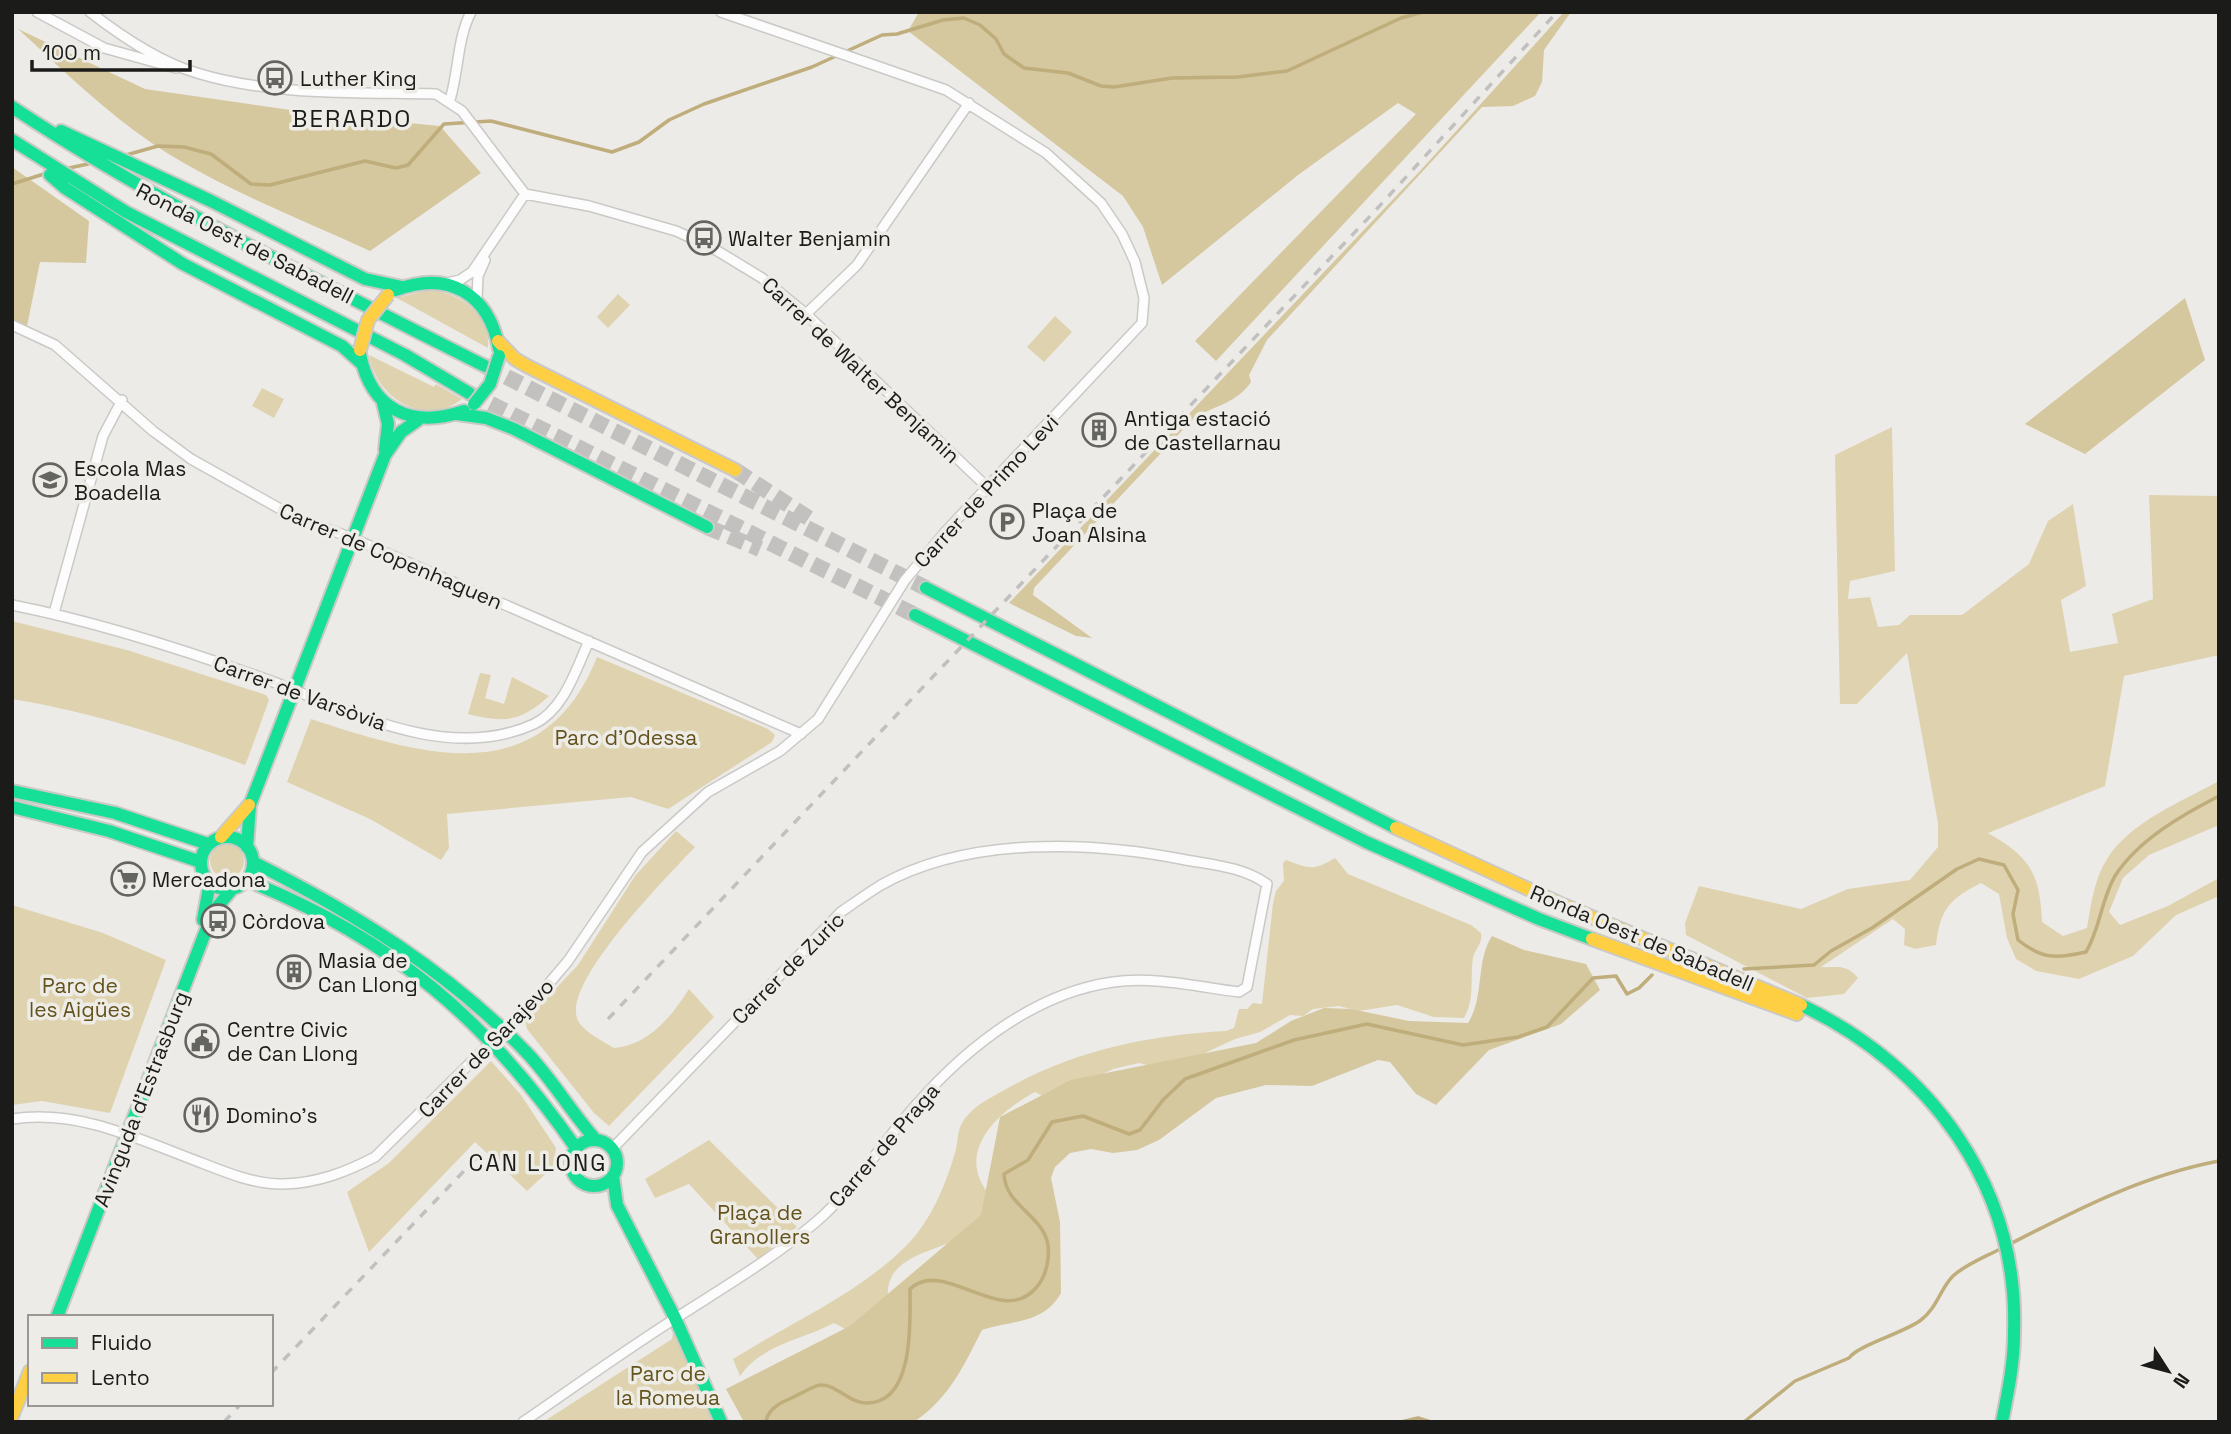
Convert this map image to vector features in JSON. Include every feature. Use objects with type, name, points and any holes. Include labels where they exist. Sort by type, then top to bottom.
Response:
[{"type":"main road","name":"Ronda Oest de Sabadell","points":[[12,107],[54,137],[131,184],[485,366]]},
{"type":"main road","points":[[24,114],[211,201],[365,279],[402,286],[431,281],[447,283],[477,299],[488,313],[498,341],[499,356],[490,384],[471,398],[457,414]]},
{"type":"main road","name":"Ronda Oest de Sabadell","points":[[15,142],[126,212],[405,355],[471,398]]},
{"type":"main road","points":[[15,142],[65,188],[141,239],[183,264],[360,356]]},
{"type":"main road","points":[[402,286],[388,295],[368,319],[360,356],[371,389],[383,402],[400,414],[418,420],[442,419],[457,414],[486,418],[514,429],[707,527]]},
{"type":"main road","points":[[498,341],[521,363],[735,470]]},
{"type":"main road","points":[[383,402],[388,424],[385,455]]},
{"type":"main road","points":[[250,805],[221,837],[208,844],[201,862],[210,883],[220,888],[233,888],[246,880],[253,862],[247,846],[250,805],[293,690],[385,455],[401,432],[418,420]]},
{"type":"main road","name":"Ronda Oest de Sabadell","points":[[926,588],[1491,873],[1774,993],[1852,1032],[1915,1082],[1948,1120],[1972,1157],[1993,1211],[2013,1283],[2016,1336],[2002,1422]]},
{"type":"main road","name":"Ronda Oest de Sabadell","points":[[915,615],[1366,842],[1463,886],[1841,1034],[1893,1070],[1936,1115],[1966,1157],[1993,1211]]},
{"type":"main road","points":[[12,791],[115,813],[208,844]]},
{"type":"main road","points":[[12,807],[110,831],[201,862]]},
{"type":"main road","points":[[221,837],[236,838],[247,846]]},
{"type":"main road","points":[[253,862],[334,903],[392,938],[468,996],[505,1031],[565,1097],[596,1140],[612,1149],[617,1162],[613,1176],[617,1205]]},
{"type":"main road","points":[[246,880],[327,916],[382,950],[456,1008],[493,1043],[548,1105],[576,1148],[571,1168],[579,1180],[603,1191],[617,1205],[675,1318],[721,1422]]},
{"type":"main road","name":"Avinguda d'Estrasburg","points":[[58,1315],[116,1163],[197,936],[208,900],[210,883]]},
{"type":"main road","name":"Avinguda d'Estrasburg","points":[[52,1315],[213,912],[233,888]]},
{"type":"main road","points":[[576,1148],[596,1140]]},
{"type":"main road","points":[[591,1186],[603,1184],[613,1176]]},
{"type":"main road","name":"Ronda Oest de Sabadell","points":[[1995,1422],[2009,1346],[2006,1255]]},
{"type":"main road","points":[[12,1416],[28,1376]]},
{"type":"main road","points":[[17,1422],[28,1394]]},
{"type":"street","points":[[37,12],[104,48],[195,73],[311,90],[436,94],[450,100],[462,111],[525,194],[472,272],[460,280],[447,283]]},
{"type":"street","points":[[90,12],[116,31],[195,73]]},
{"type":"street","points":[[450,100],[456,80],[461,31],[471,12]]},
{"type":"street","points":[[720,12],[777,34],[899,72],[946,90],[969,103],[857,265],[806,314]]},
{"type":"street","name":"Carrer de Primo Levi","points":[[853,668],[905,580],[1138,329],[1146,310],[1138,272],[1128,246],[1101,203],[1045,153],[969,103]]},
{"type":"street","name":"Carrer de Walter Benjamin","points":[[525,194],[600,208],[676,231],[711,247],[762,278],[806,314],[988,488]]},
{"type":"street","points":[[477,299],[478,276],[490,249]]},
{"type":"street","name":"Carrer de Copenhaguen","points":[[12,325],[55,345],[122,400],[153,431],[223,478],[291,515],[352,538],[801,734]]},
{"type":"street","points":[[54,613],[103,436],[122,400]]},
{"type":"street","name":"Carrer de Varsòvia","points":[[12,605],[54,613],[174,649],[293,690],[353,716],[394,727],[452,736],[508,733],[536,723],[555,706],[570,684],[589,641]]},
{"type":"street","name":"Carrer de Sarajevo","points":[[12,1119],[46,1116],[89,1121],[234,1176],[282,1184],[320,1180],[346,1172],[375,1157],[505,1031],[568,961],[649,845],[708,792],[780,751],[801,734],[818,719],[853,668]]},
{"type":"street","name":"Carrer de Zuric","points":[[612,1149],[841,912],[883,884],[967,855],[1072,847],[1129,850],[1251,873],[1267,884],[1247,987],[1239,992]]},
{"type":"street","name":"Carrer de Praga","points":[[523,1422],[675,1318],[770,1259],[818,1220],[922,1097],[967,1054],[1001,1028],[1048,1002],[1113,982],[1146,981],[1239,992]]},
{"type":"green space","points":[[428,290],[451,295],[471,307],[484,325],[488,348],[397,298]]},
{"type":"green space","points":[[618,294],[630,305],[608,328],[597,317]]},
{"type":"green space","points":[[1055,316],[1072,332],[1044,362],[1027,347]]},
{"type":"green space","points":[[369,355],[434,387],[436,384],[462,399],[447,407],[432,410],[404,404],[381,384]]},
{"type":"green space","points":[[262,388],[284,399],[274,418],[252,406]]},
{"type":"green space","points":[[1892,427],[1895,571],[1850,581],[1848,599],[1870,597],[1878,627],[1899,625],[1910,615],[1962,615],[2029,564],[2048,521],[2073,504],[2086,586],[2061,600],[2070,652],[2118,643],[2112,614],[2153,599],[2149,495],[2219,496],[2219,655],[2124,676],[2105,786],[1988,833],[2014,850],[2030,868],[2039,891],[2042,922],[2063,936],[2087,928],[2099,875],[2107,859],[2129,834],[2158,814],[2219,781],[2219,825],[2149,855],[2123,878],[2109,912],[2120,925],[2168,906],[2219,878],[2219,896],[2176,915],[2133,956],[2079,979],[2036,971],[2016,959],[2007,938],[1999,894],[1981,883],[1954,900],[1948,907],[1940,923],[1936,945],[1915,949],[1904,945],[1905,929],[1893,919],[1821,967],[1845,968],[1854,973],[1858,978],[1844,994],[1807,998],[1686,935],[1685,923],[1699,886],[1801,909],[1848,889],[1910,880],[1938,847],[1938,823],[1907,653],[1857,704],[1840,704],[1835,455]]},
{"type":"green space","points":[[12,621],[127,650],[266,695],[269,700],[245,765],[130,726],[12,699]]},
{"type":"green space","name":"Parc d'Odessa","points":[[597,657],[768,729],[775,735],[772,742],[668,809],[631,797],[447,814],[449,848],[441,860],[370,819],[287,782],[311,719],[394,744],[435,751],[475,753],[511,746],[545,730],[573,700]]},
{"type":"green space","points":[[480,673],[491,675],[485,698],[504,704],[512,677],[549,696],[530,711],[512,718],[492,719],[468,714]]},
{"type":"green space","points":[[676,831],[695,847],[643,903],[602,955],[586,979],[577,1001],[577,1018],[588,1031],[614,1048],[638,1041],[658,1028],[689,989],[714,1017],[609,1126],[594,1113],[527,1029],[525,1021],[578,965],[635,876]]},
{"type":"green space","points":[[227,844],[239,849],[244,861],[239,873],[227,878],[215,873],[210,861],[215,849]]},
{"type":"green space","points":[[1335,858],[1348,874],[1471,925],[1481,933],[1481,940],[1473,958],[1471,997],[1464,1018],[1434,1017],[1397,1005],[1359,1011],[1339,1006],[1313,1009],[1303,1016],[1290,1015],[1260,1032],[1235,1039],[1188,1061],[1155,1067],[1139,1063],[1113,1069],[1050,1100],[1035,1092],[996,1121],[979,1148],[976,1162],[979,1177],[988,1193],[986,1213],[975,1228],[899,1267],[890,1280],[888,1297],[849,1331],[834,1323],[783,1344],[759,1357],[740,1376],[733,1359],[867,1279],[915,1236],[942,1190],[962,1123],[983,1102],[1034,1075],[1087,1054],[1169,1036],[1226,1031],[1234,1028],[1239,1009],[1247,1009],[1253,1003],[1262,1004],[1273,903],[1276,891],[1284,881],[1283,863],[1286,860],[1306,867],[1315,867]]},
{"type":"green space","name":"Parc de les Aigües","points":[[12,905],[103,933],[166,960],[110,1113],[42,1101],[12,1105]]},
{"type":"green space","points":[[491,1061],[521,1095],[556,1148],[553,1167],[527,1191],[475,1142],[369,1252],[347,1192],[389,1163]]},
{"type":"green space","name":"Plaça de Granollers","points":[[709,1140],[797,1227],[758,1259],[689,1184],[655,1198],[645,1179]]},
{"type":"green space","name":"Parc de la Romeua","points":[[675,1318],[729,1422],[543,1422],[672,1339]]},
{"type":"shaded area","points":[[919,12],[1541,12],[1216,361],[1195,341],[1416,114],[1398,103],[1298,175],[1162,285],[1143,227],[1123,196],[908,31]]},
{"type":"shaded area","points":[[1564,12],[1571,12],[1544,50],[1542,82],[1535,96],[1513,106],[1482,107],[1267,340],[1249,375],[1251,382],[1245,389],[1232,399],[1194,418],[1034,588],[1033,595],[1092,638],[1076,636],[1009,603],[1420,171]]},
{"type":"shaded area","points":[[18,29],[145,89],[325,115],[440,126],[481,173],[370,251],[181,162],[137,133],[102,105]]},
{"type":"shaded area","points":[[12,167],[89,221],[86,263],[40,262],[27,326],[12,319]]},
{"type":"shaded area","points":[[2185,298],[2205,360],[2085,454],[2025,424]]},
{"type":"shaded area","points":[[1492,936],[1524,950],[1586,964],[1600,990],[1561,1024],[1489,1050],[1436,1105],[1416,1094],[1390,1062],[1378,1060],[1312,1086],[1266,1085],[1216,1098],[1159,1140],[1137,1150],[1113,1153],[1091,1149],[1070,1153],[1055,1167],[1051,1178],[1060,1222],[1061,1293],[1054,1303],[1036,1316],[982,1330],[946,1392],[914,1422],[744,1422],[726,1389],[850,1326],[981,1215],[1000,1117],[1071,1080],[1256,1043],[1291,1021],[1324,1008],[1351,1009],[1409,1021],[1468,1023],[1477,1002],[1483,957]]},
{"type":"waterway","points":[[126,155],[158,146],[184,147],[211,154],[251,184],[270,185],[365,161],[396,168],[408,165],[444,124],[491,121],[612,152],[639,142],[669,120],[704,104],[812,67],[882,35],[897,34],[943,20],[964,18],[980,25],[996,39],[1004,54],[1024,68],[1068,73],[1101,86],[1114,87],[1172,78],[1238,77],[1287,71],[1401,18],[1423,12]]},
{"type":"waterway","points":[[69,168],[88,164]]},
{"type":"waterway","points":[[12,184],[44,174]]},
{"type":"waterway","points":[[1744,969],[1814,965],[1831,951],[1872,928],[1957,869],[1979,859],[2004,865],[2018,890],[2013,914],[2018,940],[2035,951],[2050,956],[2086,952],[2110,885],[2125,863],[2162,830],[2219,796]]},
{"type":"waterway","points":[[766,1422],[776,1406],[816,1386],[828,1386],[853,1400],[866,1403],[882,1400],[894,1390],[906,1358],[910,1289],[924,1281],[939,1281],[1005,1301],[1021,1299],[1040,1284],[1047,1265],[1045,1236],[1039,1225],[1013,1198],[1004,1174],[1028,1160],[1052,1122],[1083,1116],[1129,1134],[1140,1130],[1163,1100],[1185,1079],[1294,1040],[1367,1024],[1463,1045],[1518,1037],[1547,1027],[1593,978],[1616,976],[1627,994],[1639,988],[1652,975]]},
{"type":"waterway","points":[[2010,1244],[2086,1206],[2138,1184],[2219,1161]]},
{"type":"waterway","points":[[1744,1422],[1795,1381],[1849,1358],[1862,1348],[1921,1320],[1931,1310],[1953,1276],[2000,1249]]},
{"type":"waterway","points":[[1401,1422],[1418,1418],[1431,1422]]},
{"type":"tunnel","points":[[485,366],[926,588]]},
{"type":"tunnel","points":[[469,393],[915,615]]},
{"type":"tunnel","points":[[735,470],[813,521]]},
{"type":"tunnel","points":[[707,527],[760,549]]},
{"type":"railway","points":[[608,1019],[1374,212],[1557,12]]},
{"type":"railway","points":[[273,1371],[482,1152]]},
{"type":"railway","points":[[224,1422],[239,1406]]},
{"type":"traffic: fast","points":[[12,107],[186,211],[485,366]]},
{"type":"traffic: fast","points":[[61,131],[211,201],[365,279],[402,287]]},
{"type":"traffic: fast","points":[[12,140],[126,212],[405,355],[469,393]]},
{"type":"traffic: fast","points":[[50,175],[65,188],[183,264],[342,346],[361,363]]},
{"type":"traffic: fast","points":[[396,290],[433,283],[464,291],[486,314],[499,349]]},
{"type":"traffic: fast","points":[[360,354],[373,389],[396,410],[427,418],[464,411]]},
{"type":"traffic: fast","points":[[474,404],[490,384],[499,356]]},
{"type":"traffic: fast","points":[[383,403],[388,424],[385,450]]},
{"type":"traffic: fast","points":[[457,414],[486,418],[514,429],[707,527]]},
{"type":"traffic: fast","points":[[247,847],[250,805],[385,455],[401,432],[418,420]]},
{"type":"traffic: fast","points":[[926,588],[1396,828]]},
{"type":"traffic: fast","points":[[915,615],[1366,842],[1539,919],[1592,939]]},
{"type":"traffic: fast","points":[[12,791],[115,813],[208,844]]},
{"type":"traffic: fast","points":[[12,807],[109,831],[201,862]]},
{"type":"traffic: fast","points":[[227,837],[237,839],[245,845],[251,853],[253,863],[251,873],[245,881],[237,887],[227,889],[217,887],[209,881],[203,873],[201,863],[203,853],[209,845],[217,839],[227,837]]},
{"type":"traffic: fast","points":[[253,862],[327,901],[398,945],[465,996],[527,1053],[596,1140]]},
{"type":"traffic: fast","points":[[246,880],[347,928],[432,988],[471,1022],[507,1060],[576,1148]]},
{"type":"traffic: fast","points":[[203,920],[210,882]]},
{"type":"traffic: fast","points":[[58,1315],[213,912],[233,888]]},
{"type":"traffic: fast","points":[[1801,1005],[1847,1031],[1889,1061],[1926,1097],[1958,1137],[1983,1181],[2001,1228],[2012,1279],[2014,1344],[2002,1422]]},
{"type":"traffic: fast","points":[[594,1140],[610,1147],[617,1163],[610,1179],[594,1186],[578,1179],[571,1163],[578,1147],[594,1140]]},
{"type":"traffic: fast","points":[[613,1176],[617,1205],[675,1318],[721,1422]]},
{"type":"traffic: slow","points":[[360,350],[368,320],[388,295]]},
{"type":"traffic: slow","points":[[498,341],[515,359],[527,366],[735,470]]},
{"type":"traffic: slow","points":[[221,837],[249,805]]},
{"type":"traffic: slow","points":[[1396,828],[1563,905],[1801,1005]]},
{"type":"traffic: slow","points":[[1592,939],[1797,1014]]},
{"type":"traffic: slow","points":[[12,1416],[28,1376]]},
{"type":"place","name":"Luther King","points":[[275,78]]},
{"type":"place","name":"Walter Benjamin","points":[[704,238]]},
{"type":"place","name":"Antiga estació de Castellarnau","points":[[1099,430]]},
{"type":"place","name":"Escola Mas Boadella","points":[[50,480]]},
{"type":"place","name":"Plaça de Joan Alsina","points":[[1007,522]]},
{"type":"place","name":"Mercadona","points":[[128,879]]},
{"type":"place","name":"Còrdova","points":[[218,921]]},
{"type":"place","name":"Masia de Can Llong","points":[[294,972]]},
{"type":"place","name":"Centre Civic de Can Llong","points":[[202,1041]]},
{"type":"place","name":"Domino's","points":[[201,1115]]},
{"type":"district","name":"BERARDO","points":[[352,118]]},
{"type":"district","name":"CAN LLONG","points":[[538,1163]]}]
